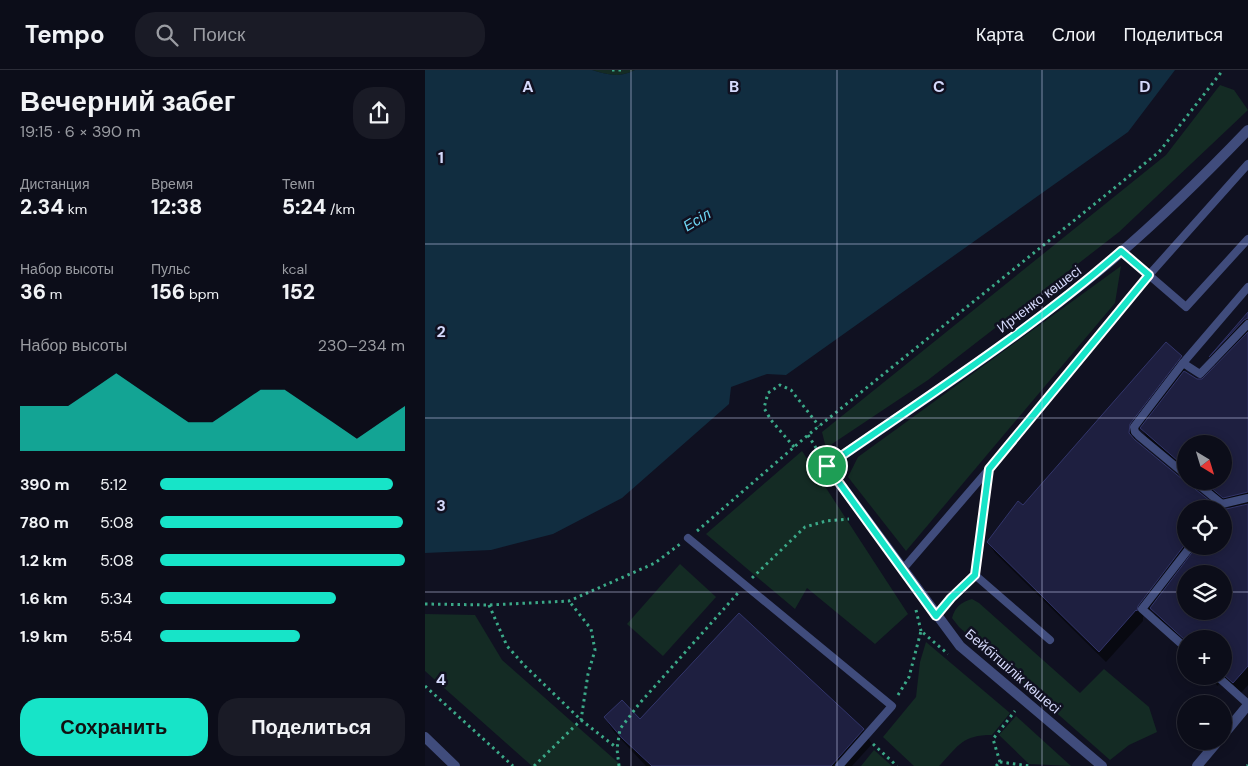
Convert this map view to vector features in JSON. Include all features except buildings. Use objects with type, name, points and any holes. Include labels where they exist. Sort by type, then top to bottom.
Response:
[{"type":"street","name":"Ирченко көшесі","points":[[827,466],[995,350],[1100,270],[1188,192],[1248,130]]},
{"type":"street","name":"Бейбітшілік көшесі","points":[[827,466],[960,646],[1102,766]]},
{"type":"street","points":[[1232,724],[1248,705]]},
{"type":"street","points":[[425,737],[455,766]]},
{"type":"street","points":[[1197,766],[1210,750]]},
{"type":"lane","points":[[903,569],[989,469],[1149,275],[1248,164]]},
{"type":"lane","points":[[1121,251],[1186,307],[1248,239]]},
{"type":"lane","points":[[1177,468],[1139,436],[1135,432],[1135,427],[1183,363],[1248,287]]},
{"type":"lane","points":[[1183,363],[1200,374],[1248,324]]},
{"type":"lane","points":[[1203,490],[1213,500]]},
{"type":"lane","points":[[1232,503],[1248,498]]},
{"type":"lane","points":[[688,538],[892,706],[839,766]]},
{"type":"lane","points":[[1177,640],[1142,609],[1184,555]]},
{"type":"lane","points":[[936,616],[951,598],[975,575],[1050,640]]},
{"type":"lane","points":[[1227,685],[1248,705]]},
{"type":"path","points":[[612,70],[623,70]]},
{"type":"path","points":[[425,604],[489,605],[569,601],[655,563],[688,538],[819,426],[1159,152],[1223,70]]},
{"type":"path","points":[[794,447],[764,408],[768,393],[780,385],[791,390],[819,426]]},
{"type":"path","points":[[808,435],[827,466]]},
{"type":"path","points":[[975,575],[989,469]]},
{"type":"path","points":[[619,766],[617,749],[620,729],[639,704],[745,585],[805,527],[826,521],[855,518]]},
{"type":"path","points":[[534,766],[581,720],[588,674],[595,650],[591,630],[569,601]]},
{"type":"path","points":[[489,605],[507,646],[581,720],[617,749]]},
{"type":"path","points":[[892,706],[909,677],[921,631],[950,656]]},
{"type":"path","points":[[425,686],[513,766]]},
{"type":"path","points":[[1008,705],[1022,718]]},
{"type":"path","points":[[1000,762],[993,738],[1015,711]]},
{"type":"path","points":[[866,737],[897,766]]},
{"type":"path","points":[[996,766],[1000,762]]},
{"type":"path","points":[[1000,762],[1030,766]]},
{"type":"green space","points":[[592,70],[635,70],[630,73],[614,75]]},
{"type":"green space","points":[[1220,85],[1234,90],[1248,110],[1119,232],[928,380],[826,448],[822,432],[1166,155]]},
{"type":"green space","points":[[1121,266],[1115,303],[906,551],[848,477],[858,457]]},
{"type":"green space","points":[[802,451],[908,614],[875,644],[807,588],[795,609],[706,534]]},
{"type":"green space","points":[[680,564],[716,597],[663,656],[627,624]]},
{"type":"green space","points":[[972,599],[979,603],[1080,693],[1104,669],[1149,707],[1157,732],[1129,745],[1110,760],[959,627],[952,618],[953,614],[959,606]]},
{"type":"green space","points":[[425,614],[475,615],[502,660],[622,766],[532,766],[425,671]]},
{"type":"green space","points":[[926,642],[1010,713],[992,735],[973,737],[961,743],[939,766],[914,766],[883,737],[916,697],[920,662]]},
{"type":"green space","points":[[1016,716],[1071,766],[1029,764],[999,735]]},
{"type":"green space","points":[[874,750],[892,766],[861,766]]},
{"type":"water","name":"Есіл","points":[[425,70],[592,70],[614,75],[630,73],[635,70],[1175,70],[1128,132],[786,375],[767,374],[731,387],[729,404],[622,498],[553,534],[491,550],[425,553]]},
{"type":"route","points":[[1121,251],[1149,275],[989,469],[975,575],[951,598],[936,616],[827,466],[995,350],[1100,270],[1121,251]]}]
